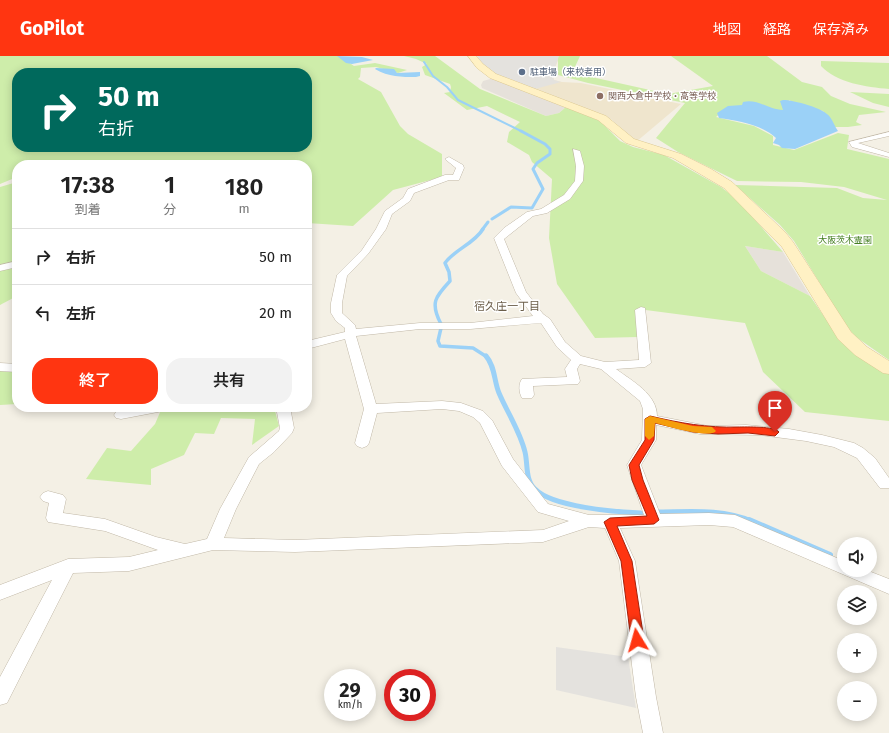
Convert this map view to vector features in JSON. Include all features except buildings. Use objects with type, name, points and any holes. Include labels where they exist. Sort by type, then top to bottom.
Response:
[{"type":"street","points":[[472,56],[480,66],[493,76],[602,118],[630,141],[676,156],[728,185],[780,234],[844,335],[861,351],[889,369]]},
{"type":"street","points":[[889,134],[853,142],[855,145],[889,155]]},
{"type":"street","points":[[576,151],[580,166],[579,180],[567,197],[544,211],[530,214],[507,230],[500,238],[500,244],[521,292],[542,319],[546,321],[561,344],[577,359],[605,366],[645,363],[641,310]]},
{"type":"street","points":[[362,443],[371,409],[350,335],[351,327],[340,319],[336,310],[336,302],[342,288],[342,275],[369,246],[381,229],[388,213],[407,199],[412,191],[448,177],[456,178],[460,168],[459,165],[449,159]]},
{"type":"street","points":[[0,268],[12,265]]},
{"type":"street","points":[[312,344],[350,335],[414,326],[464,327],[542,319]]},
{"type":"street","points":[[527,395],[526,382],[574,381],[571,369],[577,359]]},
{"type":"street","points":[[605,366],[646,400],[650,409],[649,440],[634,465],[638,480],[654,520]]},
{"type":"street","points":[[0,367],[12,368]]},
{"type":"street","points":[[371,409],[442,405],[461,407],[478,414],[485,420],[507,462],[543,508],[588,521],[610,522],[709,519],[735,521],[837,565]]},
{"type":"street","points":[[121,415],[137,412]]},
{"type":"street","points":[[213,544],[228,508],[254,460],[269,449],[285,433],[287,428],[284,412]]},
{"type":"street","points":[[650,419],[693,429],[775,432],[813,438],[846,447],[858,451],[869,462],[885,484]]},
{"type":"street","points":[[48,497],[58,499],[54,518],[105,525],[122,530],[152,543],[185,550]]},
{"type":"street","points":[[0,593],[68,566],[129,564],[213,544],[295,546],[363,542],[543,536],[588,521]]},
{"type":"street","points":[[610,522],[626,561],[646,698],[653,733]]},
{"type":"street","points":[[0,696],[68,566]]},
{"type":"street","points":[[865,577],[889,587]]},
{"type":"shaded area","name":"関西大倉中学校・高等学校","points":[[477,56],[560,56],[554,70],[547,74],[553,76],[554,80],[581,83],[681,104],[636,142],[612,120],[536,89],[498,76]]},
{"type":"shaded area","name":"駐車場（来校者用）","points":[[477,56],[559,56],[554,70],[547,75],[553,76],[554,80],[561,82],[535,89],[498,76],[483,65]]},
{"type":"shaded area","points":[[494,78],[566,107],[559,113],[546,116],[482,88],[481,85],[483,81]]},
{"type":"shaded area","points":[[745,246],[783,252],[810,296],[761,271]]},
{"type":"shaded area","points":[[556,647],[628,657],[636,708],[556,690]]},
{"type":"green space","points":[[0,56],[339,56],[354,66],[375,63],[407,70],[398,73],[376,67],[361,68],[360,77],[358,79],[381,92],[400,126],[408,134],[442,154],[442,177],[393,190],[353,226],[312,223],[312,160],[12,160],[12,179],[0,184]]},
{"type":"green space","points":[[404,56],[435,56],[480,89],[546,116],[559,113],[566,107],[600,121],[620,141],[633,147],[664,155],[721,187],[738,200],[783,252],[745,246],[761,271],[810,296],[839,338],[889,372],[889,421],[805,412],[763,372],[745,323],[638,309],[638,337],[595,338],[557,284],[549,238],[552,179],[532,162],[529,155],[507,142],[509,132],[520,122],[487,106],[467,110],[444,93],[450,92],[450,84],[425,75],[422,67],[427,64]]},
{"type":"green space","name":"大阪茨木霊園","points":[[558,56],[580,56],[574,69],[587,76],[668,94],[713,86],[671,56],[767,56],[802,82],[822,87],[831,96],[850,104],[886,112],[859,115],[856,122],[862,125],[833,127],[823,111],[800,106],[789,100],[784,112],[728,107],[716,117],[754,126],[773,136],[773,145],[794,150],[838,133],[849,135],[847,149],[889,159],[889,360],[856,337],[846,326],[794,241],[780,225],[735,185],[837,188],[863,198],[887,200],[844,187],[801,182],[737,181],[678,152],[656,138],[685,103],[588,83],[558,75]]},
{"type":"green space","points":[[821,61],[889,63],[889,89],[871,87],[843,80],[828,72],[821,66]]},
{"type":"green space","points":[[850,92],[889,94],[889,107],[873,103]]},
{"type":"green space","points":[[12,183],[12,299],[0,305],[0,187]]},
{"type":"green space","points":[[0,367],[12,368],[12,404],[0,405]]},
{"type":"green space","points":[[160,412],[275,412],[279,426],[252,445],[255,419],[221,418],[214,434],[195,433],[184,455],[151,469],[151,485],[86,479],[107,448],[131,451],[155,424]]},
{"type":"water","points":[[337,56],[362,57],[373,60],[352,64],[346,63]]},
{"type":"water","points":[[375,69],[394,69],[397,73],[420,72],[420,76],[395,76],[380,72]]},
{"type":"water","points":[[748,101],[783,110],[780,101],[794,101],[822,111],[830,117],[838,131],[795,149],[782,148],[773,143],[776,138],[763,129],[734,120],[719,118],[717,113],[728,106],[742,105],[743,102]]},
{"type":"waterway","points":[[424,62],[433,76],[447,87],[458,100],[521,131]]},
{"type":"waterway","points":[[492,219],[511,207],[532,208],[543,189],[533,169],[537,163],[550,154],[550,149],[545,144],[521,131]]},
{"type":"waterway","points":[[482,230],[488,222]]},
{"type":"waterway","points":[[441,324],[435,305],[438,296],[450,281],[449,272],[445,263],[449,258],[475,239],[483,229]]},
{"type":"waterway","points":[[441,328],[438,341],[440,346],[473,348],[487,357]]},
{"type":"waterway","points":[[487,357],[493,369],[499,393],[523,444],[528,477],[535,489],[543,495],[569,504],[601,510],[641,513]]},
{"type":"waterway","points":[[656,512],[716,512],[751,521]]},
{"type":"waterway","points":[[749,520],[830,555]]},
{"type":"slow traffic","points":[[649,436],[650,419],[693,429],[712,431]]},
{"type":"place","name":"駐車場（来校者用）","points":[[522,72]]},
{"type":"place","name":"関西大倉中学校・高等学校","points":[[600,96]]},
{"type":"district","name":"宿久庄一丁目","points":[[507,306]]},
{"type":"route","points":[[637,640],[626,561],[610,522],[654,520],[638,480],[634,465],[649,440],[650,419],[693,429],[718,431],[761,430],[775,432]]}]
